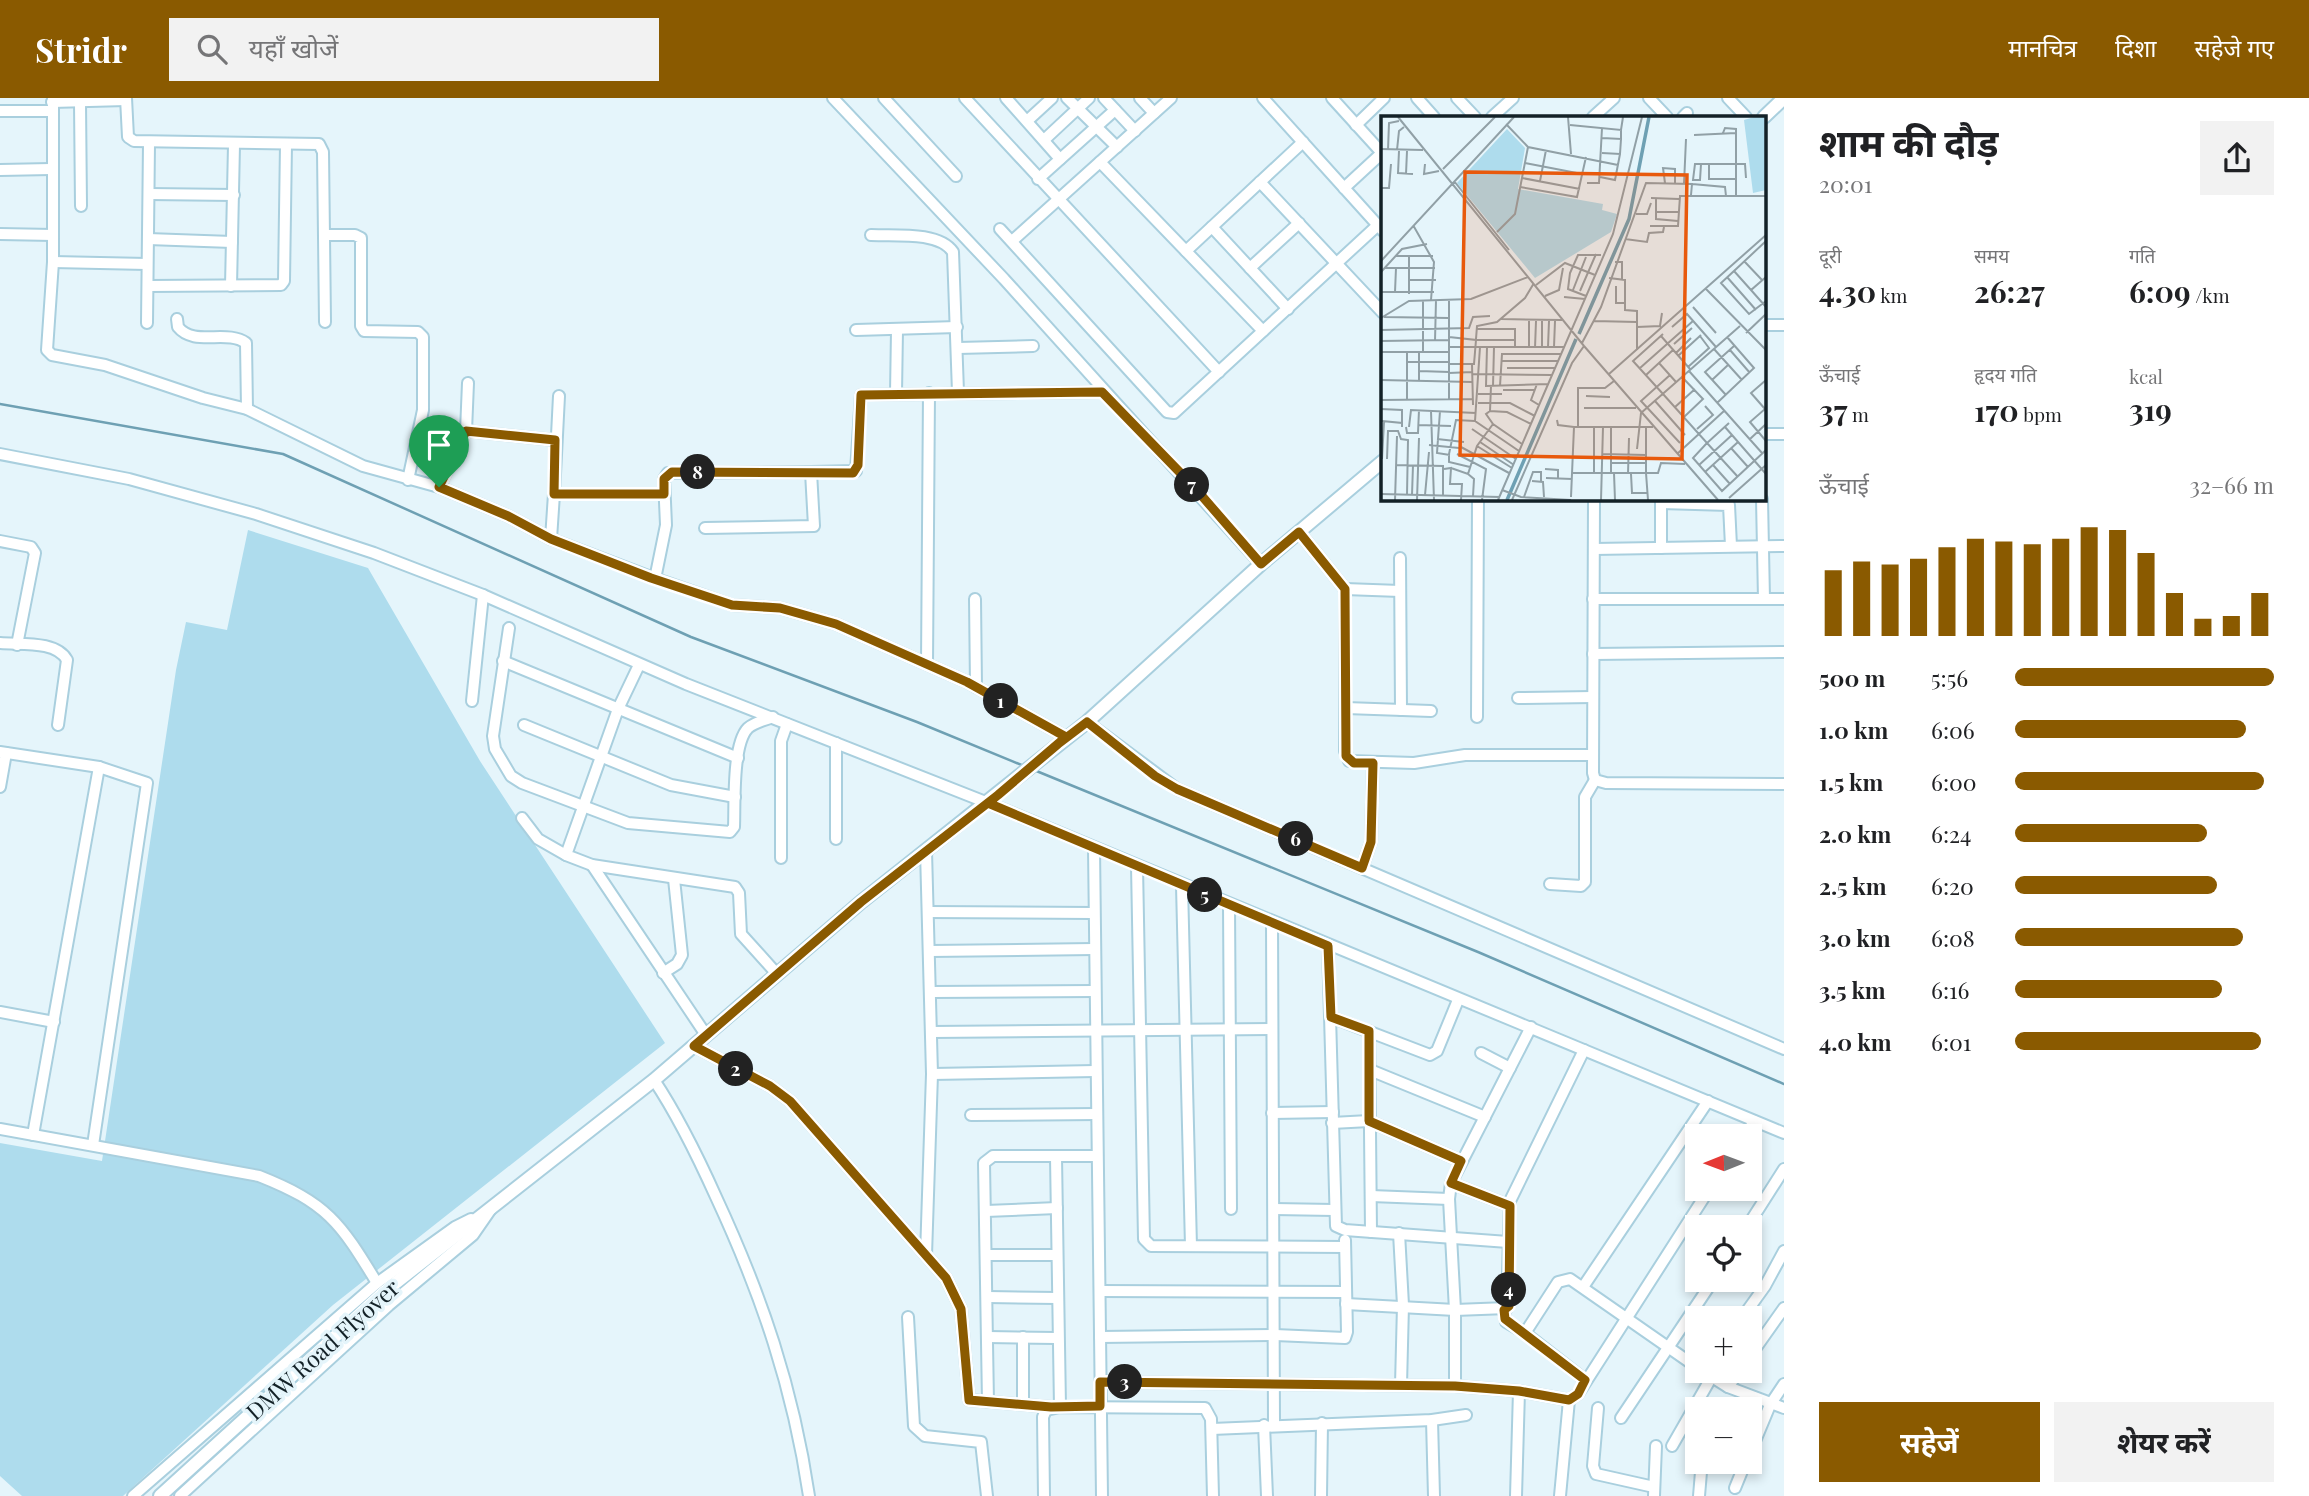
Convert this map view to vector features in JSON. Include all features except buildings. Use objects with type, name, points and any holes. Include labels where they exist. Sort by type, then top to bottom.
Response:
[{"type":"main road","points":[[1765,116],[1784,98]]},
{"type":"main road","name":"DMW Road Flyover","points":[[160,1496],[384,1292],[654,1080],[777,974],[1087,722],[1261,564],[1381,463]]},
{"type":"street","points":[[833,98],[1004,279],[1102,392],[1195,488],[1261,564]]},
{"type":"street","points":[[884,98],[956,176]]},
{"type":"street","points":[[1006,98],[1060,159]]},
{"type":"street","points":[[1027,121],[1052,98]]},
{"type":"street","points":[[1067,98],[1117,147]]},
{"type":"street","points":[[1044,141],[1089,98]]},
{"type":"street","points":[[1104,98],[1135,131]]},
{"type":"street","points":[[1140,98],[1154,113]]},
{"type":"street","points":[[1012,242],[1171,98]]},
{"type":"street","points":[[1332,98],[1381,152]]},
{"type":"street","points":[[1356,125],[1384,98]]},
{"type":"street","points":[[1416,98],[1428,115]]},
{"type":"street","points":[[1457,98],[1474,116]]},
{"type":"street","points":[[1501,115],[1513,98]]},
{"type":"street","points":[[1594,116],[1614,98]]},
{"type":"street","points":[[1649,98],[1666,116]]},
{"type":"street","points":[[1728,98],[1745,116]]},
{"type":"street","points":[[0,111],[126,99],[130,140],[149,144],[319,144],[322,148],[325,322]]},
{"type":"street","points":[[971,100],[1038,179],[1219,372]]},
{"type":"street","points":[[1000,229],[1167,412],[1180,409],[1380,224],[1344,188],[1269,100]]},
{"type":"street","points":[[80,103],[80,206]]},
{"type":"street","points":[[52,104],[53,262],[47,350],[52,355],[106,365],[203,398],[247,409],[363,466],[439,487],[508,516],[551,539],[655,579],[732,605],[780,608],[836,624],[976,687],[1062,740]]},
{"type":"street","points":[[1038,179],[1115,110]]},
{"type":"street","points":[[1186,251],[1303,142]]},
{"type":"street","points":[[147,323],[149,144]]},
{"type":"street","points":[[148,286],[273,288],[284,281],[286,144]]},
{"type":"street","points":[[231,286],[233,145]]},
{"type":"street","points":[[1344,188],[1381,154]]},
{"type":"street","points":[[1100,162],[1263,331]]},
{"type":"street","points":[[0,170],[51,169]]},
{"type":"street","points":[[1261,181],[1381,311]]},
{"type":"street","points":[[149,194],[234,195]]},
{"type":"street","points":[[1250,268],[1299,223]]},
{"type":"street","points":[[1212,227],[1287,309]]},
{"type":"street","points":[[0,234],[53,235]]},
{"type":"street","points":[[324,235],[355,235],[361,239],[361,326],[364,331],[418,332],[423,337],[423,410],[408,480]]},
{"type":"street","points":[[871,235],[924,238],[950,246],[953,252],[958,392]]},
{"type":"street","points":[[148,239],[232,242]]},
{"type":"street","points":[[53,262],[147,264]]},
{"type":"street","points":[[177,319],[178,327],[187,335],[237,338],[246,343],[247,409]]},
{"type":"street","points":[[1766,325],[1784,325]]},
{"type":"street","points":[[856,330],[957,327]]},
{"type":"street","points":[[896,393],[897,330]]},
{"type":"street","points":[[958,348],[1033,346]]},
{"type":"street","points":[[439,487],[466,431],[468,383]]},
{"type":"street","points":[[655,579],[665,538],[664,479],[672,472],[856,471],[859,397],[896,393],[1102,392]]},
{"type":"street","points":[[927,664],[929,393]]},
{"type":"street","points":[[551,539],[559,396]]},
{"type":"street","points":[[466,431],[555,440]]},
{"type":"street","points":[[1766,434],[1784,434]]},
{"type":"street","points":[[0,454],[129,478],[256,514],[374,553],[483,595],[639,665],[787,724],[993,799],[1094,848],[1182,886],[1784,1133]]},
{"type":"street","points":[[705,528],[814,526],[811,472]]},
{"type":"street","points":[[554,494],[664,494]]},
{"type":"street","points":[[1478,500],[1478,717]]},
{"type":"street","points":[[1550,884],[1581,886],[1585,883],[1585,797],[1595,780],[1592,697],[1594,500]]},
{"type":"street","points":[[1762,500],[1763,599]]},
{"type":"street","points":[[1661,548],[1661,501],[1729,505],[1731,546]]},
{"type":"street","points":[[1299,532],[1345,589],[1346,756],[1354,763],[1414,763],[1465,755],[1593,755]]},
{"type":"street","points":[[0,541],[31,547],[35,553],[17,645]]},
{"type":"street","points":[[1594,549],[1784,546]]},
{"type":"street","points":[[1400,558],[1401,710]]},
{"type":"street","points":[[1345,589],[1400,591]]},
{"type":"street","points":[[472,701],[483,595]]},
{"type":"street","points":[[1593,598],[1784,599]]},
{"type":"street","points":[[975,599],[976,687]]},
{"type":"street","points":[[509,628],[493,736],[495,749],[515,779],[628,823],[727,832],[734,827],[738,758],[746,730],[773,717]]},
{"type":"street","points":[[0,643],[57,649],[67,660],[58,725]]},
{"type":"street","points":[[1593,654],[1784,652]]},
{"type":"street","points":[[503,661],[738,758]]},
{"type":"street","points":[[566,855],[618,709],[639,665]]},
{"type":"street","points":[[1518,698],[1592,697]]},
{"type":"street","points":[[1346,708],[1431,711]]},
{"type":"street","points":[[1087,722],[1155,776],[1177,789],[1784,1049]]},
{"type":"street","points":[[781,858],[782,741],[787,724]]},
{"type":"street","points":[[524,725],[671,785],[735,797]]},
{"type":"street","points":[[836,743],[836,839]]},
{"type":"street","points":[[0,787],[3,752],[99,767],[143,780],[148,789],[93,1145]]},
{"type":"street","points":[[1362,868],[1371,842],[1373,763]]},
{"type":"street","points":[[33,1135],[99,767]]},
{"type":"street","points":[[1595,780],[1606,783],[1784,784]]},
{"type":"street","points":[[522,818],[538,839],[566,855],[592,865],[738,890],[741,934],[777,974]]},
{"type":"street","points":[[1094,848],[1094,1030],[1102,1496]]},
{"type":"street","points":[[926,851],[932,1032],[926,1255]]},
{"type":"street","points":[[592,865],[706,1035]]},
{"type":"street","points":[[1137,866],[1144,1239],[1151,1246],[1345,1247]]},
{"type":"street","points":[[663,974],[677,964],[681,955],[674,880]]},
{"type":"street","points":[[1182,886],[1191,1246]]},
{"type":"street","points":[[1228,905],[1231,1209]]},
{"type":"street","points":[[928,912],[1093,913]]},
{"type":"street","points":[[1267,1496],[1269,1424],[1275,1382],[1272,921]]},
{"type":"street","points":[[1328,946],[1336,1227],[1345,1230],[1508,1242]]},
{"type":"street","points":[[930,951],[1094,949]]},
{"type":"street","points":[[931,992],[1094,991]]},
{"type":"street","points":[[1331,1017],[1426,1055],[1434,1054],[1458,1000]]},
{"type":"street","points":[[0,1012],[54,1022]]},
{"type":"street","points":[[1455,1386],[1455,1310],[1449,1199],[1451,1183],[1531,1027]]},
{"type":"street","points":[[932,1032],[1271,1029]]},
{"type":"street","points":[[1369,1031],[1371,1232]]},
{"type":"street","points":[[694,1046],[770,1086],[790,1101],[946,1278],[961,1309],[967,1396],[972,1402],[1055,1407],[1205,1408],[1210,1412],[1212,1429],[1213,1496]]},
{"type":"street","points":[[1346,1304],[1455,1310],[1504,1310],[1509,1306],[1508,1242],[1514,1189],[1584,1050]]},
{"type":"street","points":[[1481,1053],[1510,1068]]},
{"type":"street","points":[[1370,1070],[1485,1117]]},
{"type":"street","points":[[932,1074],[1095,1071]]},
{"type":"street","points":[[654,1080],[704,1171],[746,1261],[778,1347],[801,1444],[809,1496]]},
{"type":"street","points":[[1583,1287],[1708,1101]]},
{"type":"street","points":[[1272,1113],[1369,1121],[1461,1161]]},
{"type":"street","points":[[971,1115],[1097,1114]]},
{"type":"street","points":[[0,1129],[259,1176],[281,1184],[327,1211],[344,1230],[377,1283]]},
{"type":"street","points":[[988,1402],[984,1163],[988,1157],[1097,1156]]},
{"type":"street","points":[[1044,1496],[1043,1417],[1055,1407],[1056,1157]]},
{"type":"street","points":[[1755,1215],[1784,1169]]},
{"type":"street","points":[[1451,1183],[1510,1206]]},
{"type":"street","points":[[1371,1196],[1449,1199]]},
{"type":"street","points":[[1100,1382],[1455,1386],[1519,1391],[1569,1400],[1578,1394],[1702,1201]]},
{"type":"street","points":[[986,1211],[1057,1208]]},
{"type":"street","points":[[133,1496],[377,1283],[455,1227],[491,1209]]},
{"type":"street","points":[[180,1496],[389,1305],[472,1235],[491,1209]]},
{"type":"street","points":[[1274,1209],[1334,1210]]},
{"type":"street","points":[[1100,1337],[1275,1335],[1345,1338],[1345,1230]]},
{"type":"street","points":[[1399,1233],[1403,1306],[1401,1385]]},
{"type":"street","points":[[1751,1306],[1784,1251]]},
{"type":"street","points":[[987,1255],[1056,1255]]},
{"type":"street","points":[[1525,1334],[1561,1279],[1570,1279],[1685,1360]]},
{"type":"street","points":[[1100,1291],[1346,1292]]},
{"type":"street","points":[[1621,1418],[1706,1292]]},
{"type":"street","points":[[988,1297],[1057,1297]]},
{"type":"street","points":[[1762,1339],[1784,1308]]},
{"type":"street","points":[[1504,1310],[1506,1322],[1585,1380]]},
{"type":"street","points":[[908,1317],[914,1426],[925,1436],[981,1442],[987,1496]]},
{"type":"street","points":[[988,1337],[1056,1338]]},
{"type":"street","points":[[1023,1337],[1023,1404]]},
{"type":"street","points":[[1672,1446],[1708,1383]]},
{"type":"street","points":[[1720,1383],[1770,1405],[1784,1408]]},
{"type":"street","points":[[1728,1387],[1731,1383]]},
{"type":"street","points":[[1762,1424],[1784,1384]]},
{"type":"street","points":[[1516,1496],[1519,1391]]},
{"type":"street","points":[[1560,1496],[1569,1400]]},
{"type":"street","points":[[1598,1408],[1593,1466],[1596,1474],[1654,1491],[1656,1446]]},
{"type":"street","points":[[1212,1429],[1269,1424],[1432,1420],[1466,1415]]},
{"type":"street","points":[[1432,1420],[1434,1496]]},
{"type":"street","points":[[1321,1496],[1322,1423]]},
{"type":"street","points":[[1699,1496],[1701,1474]]},
{"type":"street","points":[[1735,1488],[1741,1474]]},
{"type":"shaded area","points":[[248,530],[368,568],[480,761],[665,1043],[333,1305],[123,1496],[22,1496],[0,1476],[0,1143],[102,1161],[176,670],[186,622],[227,630]]},
{"type":"waterway","points":[[0,404],[283,454],[691,637],[917,722],[1024,766]]},
{"type":"waterway","points":[[1034,770],[1478,952],[1784,1084]]},
{"type":"route","points":[[439,487],[466,431],[555,440],[554,494],[664,494],[665,476],[672,472],[853,473],[858,465],[858,404],[861,395],[1102,392],[1195,488],[1261,564],[1299,532],[1340,579],[1345,589],[1345,751],[1349,761],[1373,763],[1371,842],[1362,868],[1177,789],[1155,776],[1087,722],[1066,737],[1058,744],[998,795],[988,803],[1328,946],[1331,1017],[1369,1031],[1369,1121],[1461,1161],[1451,1183],[1510,1206],[1509,1306],[1504,1310],[1506,1322],[1558,1357],[1585,1380],[1578,1394],[1569,1400],[1519,1391],[1455,1386],[1100,1382],[1100,1406],[1051,1407],[969,1400],[961,1309],[946,1278],[790,1101],[770,1086],[694,1046],[861,902],[998,795],[1066,737],[967,682],[836,624],[780,608],[732,605],[651,578],[551,539],[508,516],[439,487]]}]
